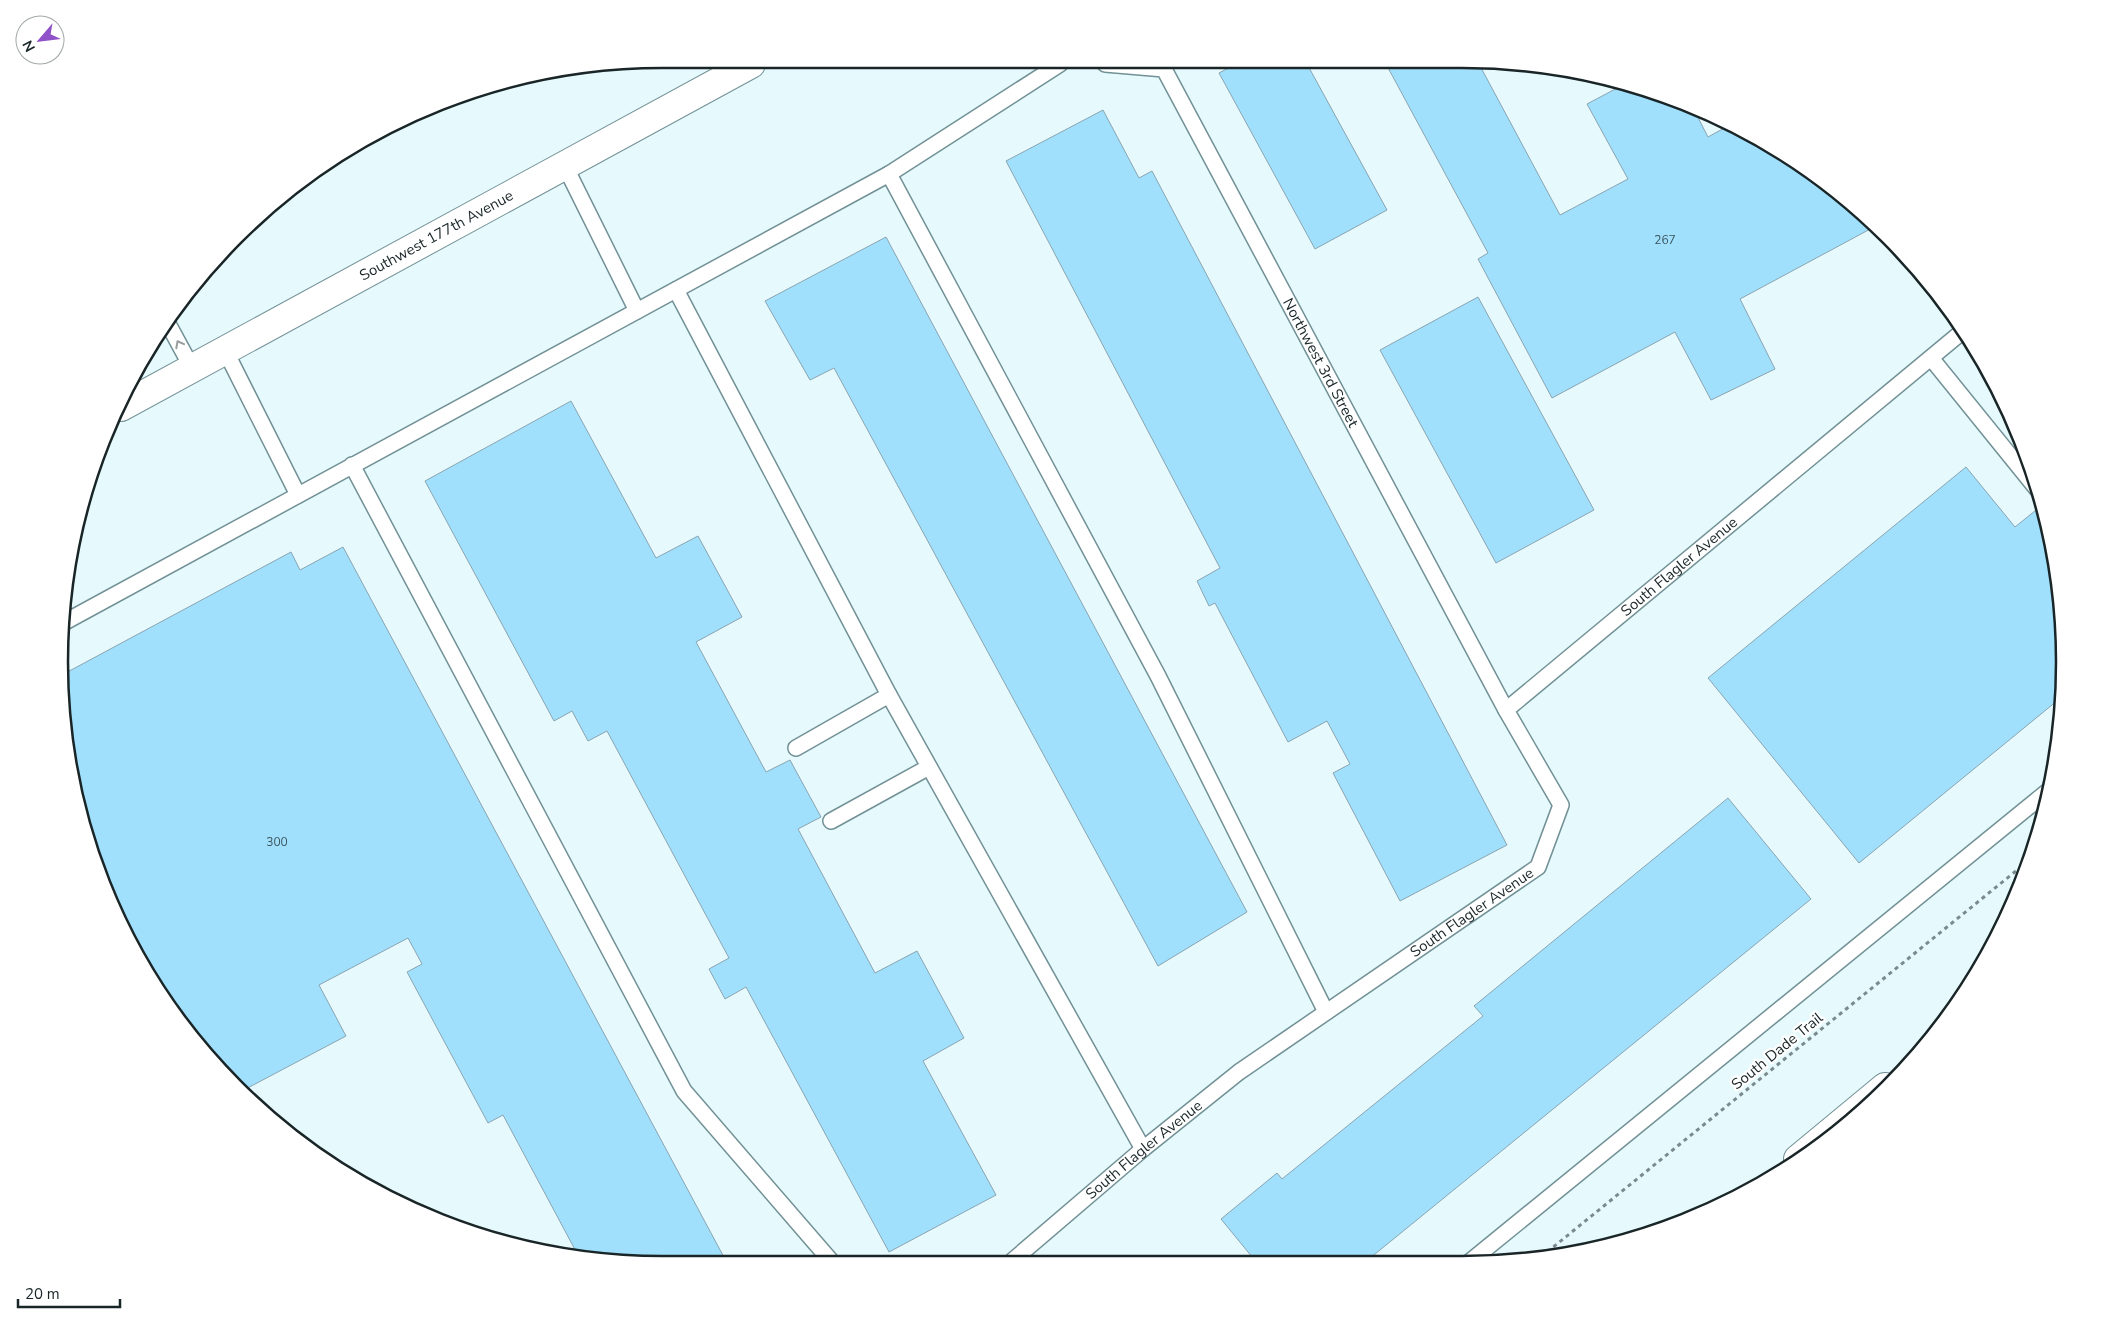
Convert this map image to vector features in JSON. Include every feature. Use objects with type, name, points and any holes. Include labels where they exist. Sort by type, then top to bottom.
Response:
[{"type":"main road","name":"Southwest 177th Avenue","points":[[127,404],[744,68]]},
{"type":"lane","points":[[69,620],[889,174],[1054,68]]},
{"type":"lane","name":"Northwest 3rd Street","points":[[1170,68],[1506,710]]},
{"type":"lane","points":[[565,166],[637,311]]},
{"type":"lane","points":[[889,174],[1158,676],[1326,1012]]},
{"type":"lane","points":[[676,290],[929,767],[1143,1149]]},
{"type":"lane","points":[[171,328],[192,368]]},
{"type":"lane","name":"South Flagler Avenue","points":[[1018,1256],[1143,1149],[1239,1072],[1538,866],[1560,805],[1506,710],[1957,336]]},
{"type":"lane","points":[[225,350],[298,495]]},
{"type":"lane","points":[[1931,358],[2025,474]]},
{"type":"lane","points":[[352,465],[684,1090],[827,1256]]},
{"type":"lane","points":[[796,748],[890,695]]},
{"type":"lane","points":[[831,821],[929,767]]},
{"type":"lane","points":[[1477,1256],[2039,798]]},
{"type":"path","name":"South Dade Trail","points":[[1551,1249],[2018,870]]},
{"type":"building","points":[[1228,68],[1309,68],[1387,210],[1315,249],[1219,73]]},
{"type":"building","points":[[1388,68],[1481,69],[1560,215],[1628,179],[1587,104],[1616,88],[1652,99],[1698,117],[1708,137],[1723,129],[1758,147],[1823,190],[1869,230],[1740,299],[1775,369],[1711,400],[1675,332],[1552,398],[1478,259],[1488,253]]},
{"type":"building","points":[[1103,110],[1139,178],[1152,171],[1507,845],[1400,901],[1333,773],[1350,764],[1327,721],[1288,742],[1215,603],[1209,606],[1197,581],[1220,568],[1006,161]]},
{"type":"building","points":[[886,237],[1247,912],[1158,966],[834,368],[810,380],[765,301]]},
{"type":"building","points":[[1478,297],[1594,510],[1496,563],[1380,350]]},
{"type":"building","points":[[571,401],[656,558],[698,536],[742,617],[696,642],[766,772],[790,760],[821,817],[798,829],[875,973],[917,951],[964,1038],[923,1061],[996,1195],[889,1252],[746,987],[725,999],[709,969],[729,958],[607,731],[588,741],[572,711],[554,721],[425,481]]},
{"type":"building","points":[[1966,467],[2015,527],[2036,510],[2044,546],[2054,623],[2056,662],[2054,704],[1859,863],[1708,678]]},
{"type":"building","points":[[343,547],[723,1256],[623,1255],[575,1250],[503,1115],[488,1123],[407,972],[422,964],[408,938],[319,985],[346,1036],[248,1088],[215,1054],[190,1024],[147,959],[113,890],[88,816],[73,740],[68,672],[291,552],[300,570]]},
{"type":"building","points":[[1728,798],[1811,899],[1373,1256],[1251,1256],[1221,1219],[1277,1173],[1282,1179],[1483,1016],[1474,1006]]}]
